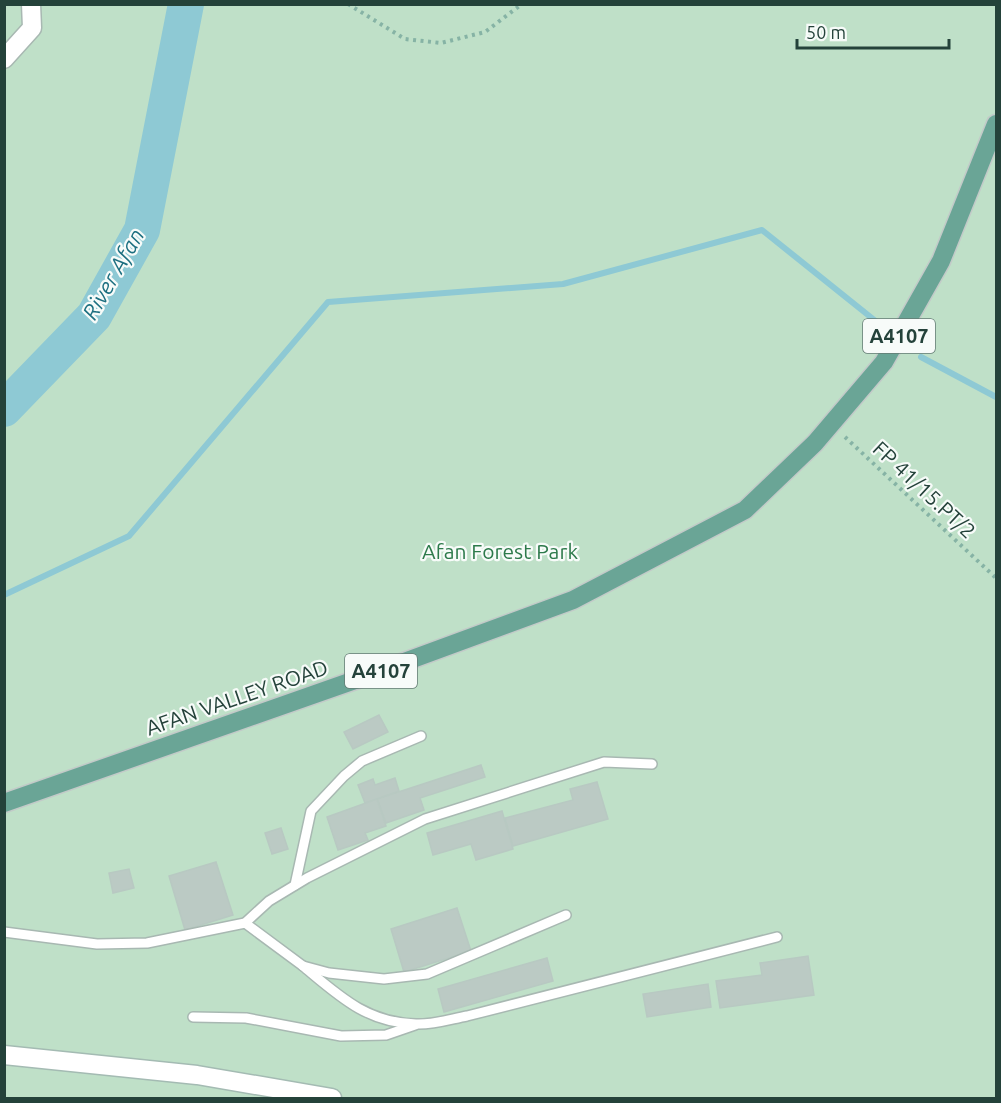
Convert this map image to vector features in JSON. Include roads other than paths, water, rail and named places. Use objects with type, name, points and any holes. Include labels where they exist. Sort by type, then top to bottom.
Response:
[{"type":"main road","points":[[4,59],[32,28],[31,4]]},
{"type":"main road","name":"AFAN VALLEY ROAD","points":[[4,803],[358,679],[573,600],[745,510],[815,443],[884,362],[941,261],[996,124]]},
{"type":"main road","points":[[4,1055],[196,1075],[332,1098]]},
{"type":"lane","points":[[295,885],[311,811],[344,776],[362,761],[421,736]]},
{"type":"lane","points":[[4,932],[97,944],[147,943],[245,923],[268,901],[295,885],[425,819],[604,762],[652,764]]},
{"type":"lane","points":[[303,966],[329,973],[384,979],[427,974],[566,915]]},
{"type":"lane","points":[[245,923],[344,1000],[375,1018],[417,1024]]},
{"type":"lane","points":[[193,1017],[246,1018],[341,1036],[386,1035],[417,1024],[467,1016],[777,937]]},
{"type":"waterway","name":"River Afan","points":[[4,409],[94,316],[142,230],[186,4]]},
{"type":"waterway","points":[[4,595],[129,536],[328,302],[563,284],[762,230],[883,327]]},
{"type":"waterway","points":[[921,357],[996,397]]},
{"type":"park label","name":"Afan Forest Park","points":[[500,552]]}]
